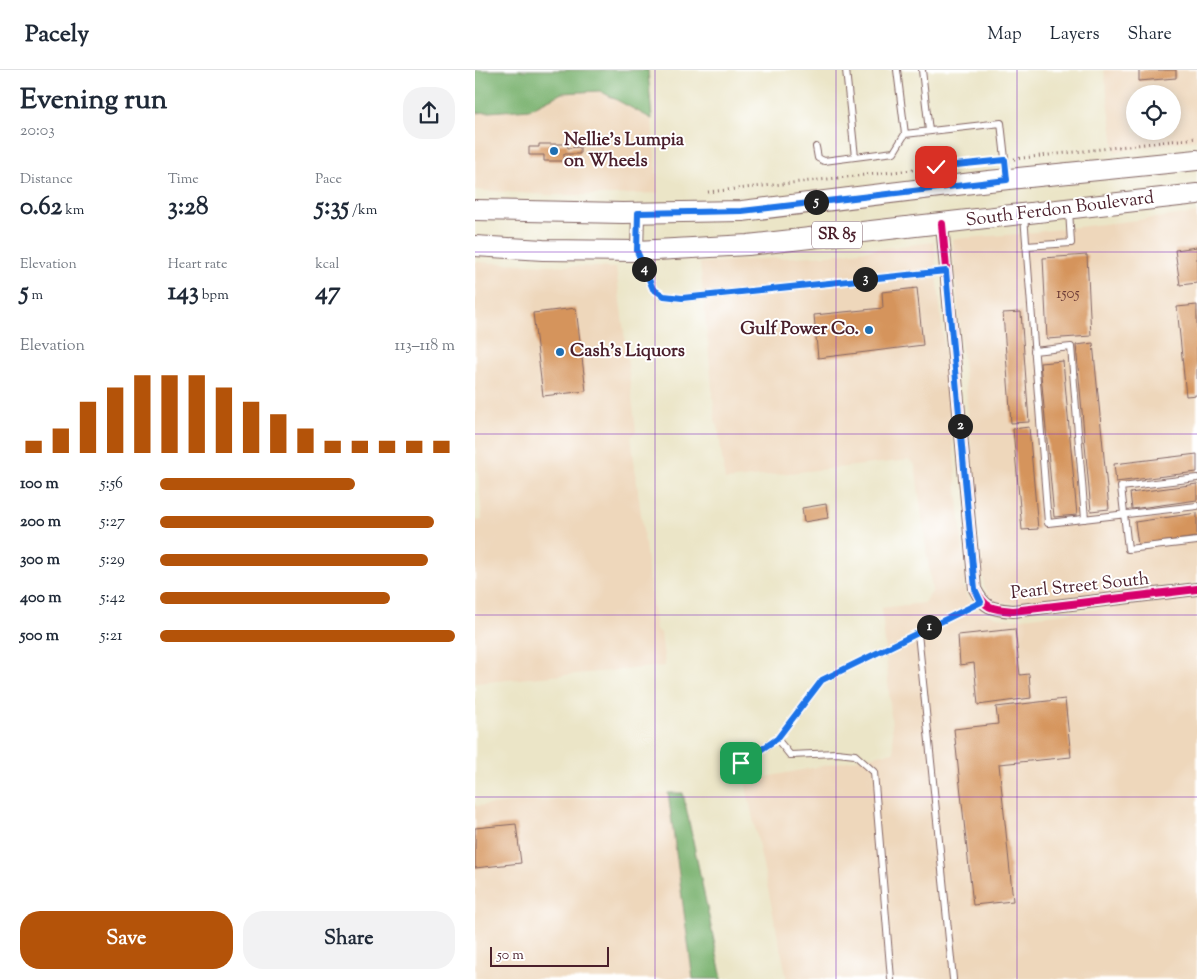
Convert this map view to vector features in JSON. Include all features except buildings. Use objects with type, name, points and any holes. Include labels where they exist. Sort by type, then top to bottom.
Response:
[{"type":"main road","name":"South Ferdon Boulevard","points":[[475,210],[638,213],[742,211],[1197,160]]},
{"type":"main road","name":"South Ferdon Boulevard","points":[[475,246],[543,250],[637,251],[748,245],[1197,194]]},
{"type":"street","points":[[637,251],[638,213]]},
{"type":"street","points":[[942,224],[975,589],[981,602]]},
{"type":"street","name":"Pearl Street South","points":[[981,602],[997,609],[1013,611],[1197,590]]},
{"type":"lane","points":[[845,70],[855,157]]},
{"type":"lane","points":[[816,147],[819,158],[824,161],[895,152],[905,134],[897,70]]},
{"type":"lane","points":[[922,70],[929,131]]},
{"type":"lane","points":[[905,134],[1001,123],[1007,180]]},
{"type":"lane","points":[[1026,246],[1071,242],[1069,209]]},
{"type":"lane","points":[[1024,214],[1048,523],[1197,506]]},
{"type":"lane","points":[[637,251],[653,289],[664,296],[682,298],[946,271]]},
{"type":"lane","points":[[1035,351],[1071,348],[1085,518]]},
{"type":"lane","points":[[1197,478],[1121,487],[1128,549],[1197,541]]},
{"type":"lane","points":[[741,763],[777,739],[822,680],[981,602]]},
{"type":"lane","points":[[917,633],[953,979]]},
{"type":"lane","points":[[777,739],[791,755],[837,753],[855,755],[873,772],[891,979]]},
{"type":"path","points":[[707,192],[1197,138]]},
{"type":"shaded area","points":[[1104,70],[1197,70],[1197,139],[1115,152]]},
{"type":"shaded area","points":[[600,91],[652,119],[658,193],[550,195],[475,190],[475,113],[530,109],[562,93]]},
{"type":"shaded area","points":[[1197,213],[1197,582],[1013,603],[1000,602],[989,596],[984,586],[952,239],[1018,234]]},
{"type":"shaded area","points":[[934,242],[966,584],[963,585],[967,597],[969,597],[977,609],[996,617],[1014,619],[1197,598],[1197,979],[787,979],[745,781],[894,752],[882,608],[924,603],[932,592],[915,465],[909,460],[725,480],[718,426],[715,418],[700,263],[828,255]]},
{"type":"shaded area","points":[[475,262],[616,268],[636,431],[631,437],[656,630],[661,633],[665,666],[475,683],[475,521],[482,520],[475,434]]},
{"type":"shaded area","points":[[668,793],[693,979],[475,979],[475,806]]},
{"type":"green space","points":[[475,70],[648,70],[652,119],[600,91],[562,93],[530,109],[475,113]]},
{"type":"green space","points":[[668,793],[683,793],[722,979],[693,979]]},
{"type":"cycle path","points":[[942,224],[975,589],[982,601],[990,607],[1013,611],[1197,589]]},
{"type":"place","name":"Nellie's Lumpia on Wheels","points":[[554,151]]},
{"type":"place","name":"Gulf Power Co.","points":[[869,330]]},
{"type":"place","name":"Cash's Liquors","points":[[560,352]]},
{"type":"route","points":[[741,763],[777,739],[822,680],[981,602],[975,589],[946,271],[682,298],[664,296],[653,289],[637,251],[638,213],[742,211],[1007,180],[1005,160],[936,167]]}]
